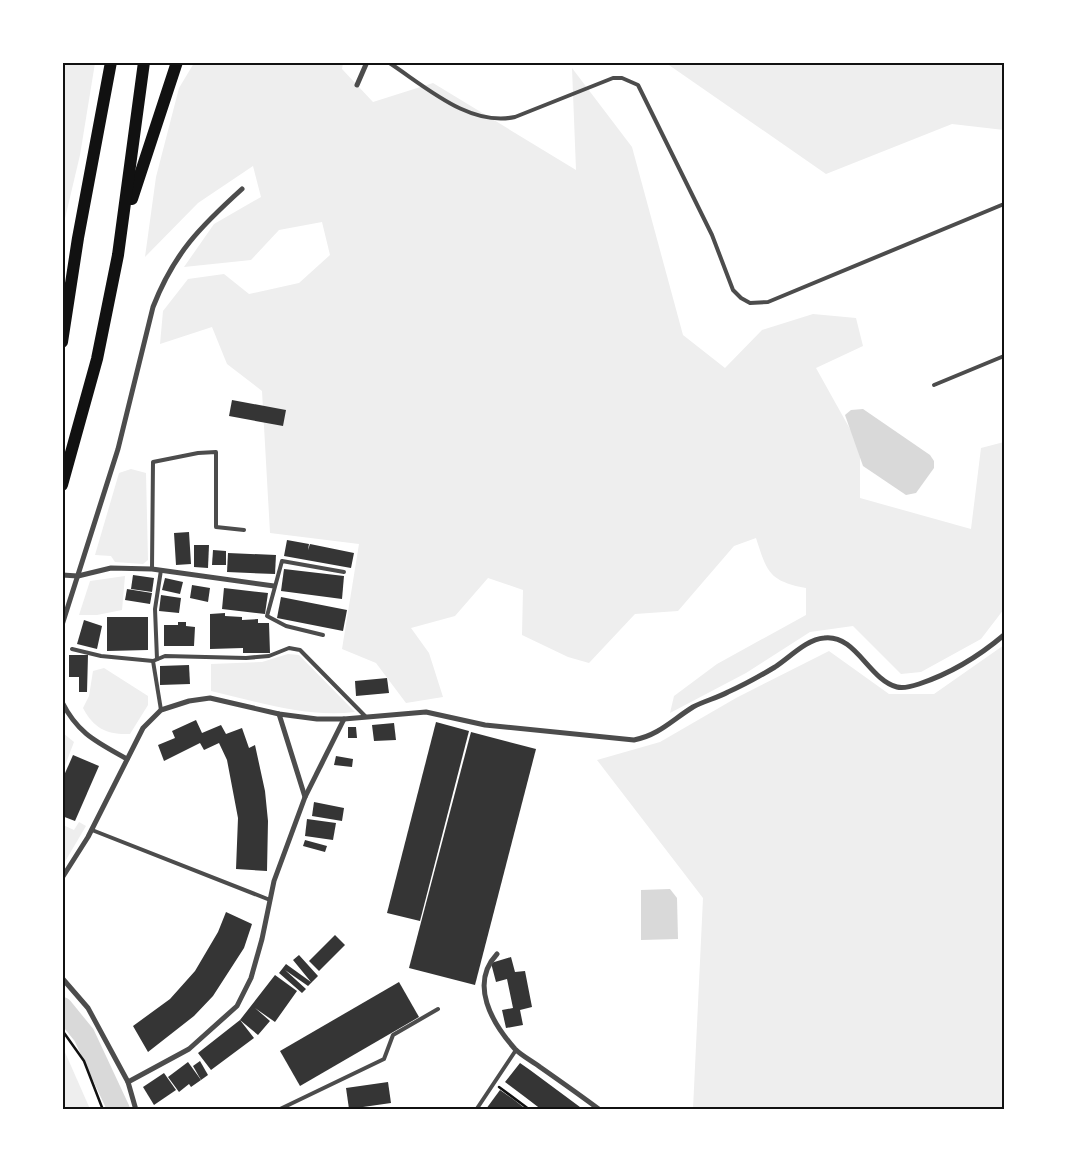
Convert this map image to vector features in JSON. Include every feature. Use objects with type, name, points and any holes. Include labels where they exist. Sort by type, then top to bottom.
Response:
[{"type":"highway","points":[[62,342],[78,238],[111,62]]},
{"type":"highway","points":[[62,485],[97,359],[118,255],[144,62]]},
{"type":"highway","points":[[123,228],[177,62]]},
{"type":"street","points":[[357,85],[367,62]]},
{"type":"street","points":[[62,625],[118,448],[153,307],[160,288],[168,270],[194,234],[242,188]]},
{"type":"street","points":[[62,575],[78,576],[111,568],[152,569],[274,586]]},
{"type":"street","points":[[62,878],[92,830],[143,728],[161,710],[181,703],[210,698],[279,714],[344,719],[365,716],[438,713],[485,725],[634,740],[647,738],[661,731],[693,708],[759,676],[821,638],[835,638],[846,644],[874,672],[900,688],[946,675],[988,649],[1004,635]]},
{"type":"street","points":[[62,702],[77,728],[92,740],[127,759]]},
{"type":"street","points":[[279,714],[305,797]]},
{"type":"street","points":[[128,1082],[189,1049],[237,1006],[251,978],[274,881],[305,797],[344,719]]},
{"type":"street","points":[[497,954],[487,964],[485,973],[486,1006],[516,1050],[600,1110]]},
{"type":"street","points":[[62,978],[88,1008],[128,1082],[136,1110]]},
{"type":"lane","points":[[388,62],[470,113],[503,120],[613,78],[622,78],[638,85],[712,235],[734,290],[740,298],[750,303],[768,302],[1004,204]]},
{"type":"lane","points":[[934,385],[1004,356]]},
{"type":"lane","points":[[152,569],[153,462],[198,453],[216,452],[216,527],[244,530]]},
{"type":"lane","points":[[323,635],[286,626],[267,616],[282,561],[344,572]]},
{"type":"lane","points":[[161,570],[155,609],[155,660],[161,710]]},
{"type":"lane","points":[[72,650],[101,656],[155,660],[165,656],[246,658],[269,656],[289,648],[300,650],[365,716]]},
{"type":"lane","points":[[92,830],[270,900]]},
{"type":"lane","points":[[278,1110],[384,1059],[393,1035],[438,1009]]},
{"type":"lane","points":[[476,1110],[516,1050]]},
{"type":"path","points":[[62,1030],[84,1061],[93,1079],[103,1110]]},
{"type":"path","points":[[494,1083],[530,1110]]},
{"type":"shaded area","points":[[63,62],[95,63],[80,155],[63,227]]},
{"type":"shaded area","points":[[194,63],[343,63],[342,69],[373,102],[433,83],[576,170],[572,68],[632,147],[683,335],[725,368],[762,330],[813,314],[856,318],[863,346],[816,368],[860,447],[860,498],[971,529],[981,448],[1004,442],[1004,609],[981,639],[921,672],[901,674],[853,626],[810,632],[746,673],[670,713],[674,696],[717,664],[806,615],[806,588],[784,582],[771,573],[763,559],[756,538],[734,546],[678,611],[635,614],[589,663],[568,657],[522,635],[523,590],[488,578],[455,616],[411,628],[429,653],[443,697],[406,703],[376,663],[342,649],[359,544],[270,533],[262,391],[227,364],[212,327],[160,344],[163,311],[188,279],[224,274],[249,294],[299,283],[330,255],[322,222],[279,230],[251,260],[184,267],[214,224],[261,197],[253,166],[198,203],[145,257],[156,177],[179,88]]},
{"type":"shaded area","points":[[666,63],[1004,63],[1004,130],[952,124],[826,174]]},
{"type":"shaded area","points":[[863,409],[930,455],[934,461],[934,468],[916,493],[906,495],[863,466],[845,415],[851,410]]},
{"type":"shaded area","points":[[131,469],[146,473],[148,560],[143,564],[115,562],[111,556],[95,555],[119,473]]},
{"type":"shaded area","points":[[125,576],[122,610],[97,615],[79,615],[90,581]]},
{"type":"shaded area","points":[[1004,645],[1004,1109],[693,1109],[703,898],[597,760],[660,742],[736,698],[829,651],[889,694],[934,694]]},
{"type":"shaded area","points":[[288,654],[299,655],[355,712],[319,713],[301,711],[211,691],[211,664],[262,662]]},
{"type":"shaded area","points":[[104,668],[148,696],[148,705],[130,734],[108,732],[102,729],[92,721],[83,708],[89,696],[93,671]]},
{"type":"shaded area","points":[[63,733],[74,742],[63,771]]},
{"type":"shaded area","points":[[79,822],[86,826],[63,865],[63,825],[74,830]]},
{"type":"shaded area","points":[[670,889],[677,898],[678,939],[641,940],[641,890]]},
{"type":"shaded area","points":[[62,1049],[64,1050],[90,1109],[63,1109]]},
{"type":"building","points":[[232,400],[286,410],[283,426],[229,416]]},
{"type":"building","points":[[189,532],[191,564],[176,565],[174,533]]},
{"type":"building","points":[[287,540],[309,544],[308,550],[310,544],[354,553],[351,568],[284,556]]},
{"type":"building","points":[[194,545],[209,545],[208,568],[194,567]]},
{"type":"building","points":[[213,550],[226,551],[226,565],[212,565]]},
{"type":"building","points":[[228,553],[276,555],[275,574],[227,572]]},
{"type":"building","points":[[284,569],[344,576],[342,599],[281,591]]},
{"type":"building","points":[[133,575],[154,578],[152,592],[131,589]]},
{"type":"building","points":[[165,578],[183,582],[180,594],[162,590]]},
{"type":"building","points":[[192,585],[210,588],[208,602],[190,598]]},
{"type":"building","points":[[224,588],[268,593],[265,614],[222,609]]},
{"type":"building","points":[[127,589],[152,593],[150,604],[125,600]]},
{"type":"building","points":[[161,595],[181,598],[179,613],[159,611]]},
{"type":"building","points":[[281,597],[347,610],[343,631],[277,618]]},
{"type":"building","points":[[225,613],[225,616],[242,617],[242,620],[258,619],[258,623],[269,623],[270,653],[243,653],[243,648],[210,649],[210,614]]},
{"type":"building","points":[[107,617],[148,617],[148,650],[107,651]]},
{"type":"building","points":[[84,620],[102,626],[97,649],[77,644]]},
{"type":"building","points":[[178,622],[186,622],[186,626],[195,627],[194,646],[164,646],[164,625],[178,625]]},
{"type":"building","points":[[69,655],[88,655],[87,692],[79,692],[79,677],[69,677]]},
{"type":"building","points":[[189,665],[190,684],[160,685],[160,666]]},
{"type":"building","points":[[387,678],[389,693],[356,696],[355,681]]},
{"type":"building","points":[[196,720],[202,733],[221,725],[226,734],[242,728],[249,748],[255,745],[265,791],[268,821],[267,871],[236,869],[238,818],[227,760],[219,743],[204,750],[200,743],[164,761],[158,745],[175,738],[172,731]]},
{"type":"building","points":[[436,722],[469,731],[420,921],[387,913]]},
{"type":"building","points":[[394,723],[396,740],[374,741],[372,725]]},
{"type":"building","points":[[348,727],[356,727],[357,738],[348,738]]},
{"type":"building","points":[[471,732],[536,749],[475,985],[409,968]]},
{"type":"building","points":[[73,755],[99,766],[75,821],[62,816],[62,780]]},
{"type":"building","points":[[336,756],[353,759],[352,767],[334,765]]},
{"type":"building","points":[[314,802],[344,808],[342,821],[312,816]]},
{"type":"building","points":[[307,819],[336,823],[333,840],[305,836]]},
{"type":"building","points":[[305,840],[327,846],[325,852],[303,846]]},
{"type":"building","points":[[226,912],[252,924],[244,948],[213,996],[194,1016],[148,1052],[133,1026],[170,999],[195,971],[218,932]]},
{"type":"building","points":[[335,935],[345,945],[319,971],[309,961]]},
{"type":"building","points":[[299,955],[318,976],[308,986],[285,970],[306,989],[302,993],[279,973],[286,964],[311,982],[293,960]]},
{"type":"building","points":[[511,957],[515,972],[525,971],[532,1007],[520,1010],[523,1025],[506,1028],[502,1010],[513,1008],[507,979],[496,982],[491,963]]},
{"type":"building","points":[[275,975],[297,991],[275,1022],[255,1008],[270,1021],[258,1035],[240,1020]]},
{"type":"building","points":[[399,982],[419,1017],[300,1086],[280,1051]]},
{"type":"building","points":[[240,1020],[254,1038],[211,1070],[198,1053]]},
{"type":"building","points":[[200,1061],[208,1075],[201,1080],[193,1066]]},
{"type":"building","points":[[188,1062],[201,1080],[191,1087],[189,1084],[179,1092],[168,1077]]},
{"type":"building","points":[[520,1063],[584,1110],[542,1110],[505,1082]]},
{"type":"building","points":[[164,1073],[176,1090],[154,1105],[143,1087]]},
{"type":"building","points":[[388,1082],[391,1103],[349,1109],[346,1088]]},
{"type":"building","points":[[500,1090],[513,1099],[527,1110],[486,1109]]},
{"type":"waterway","points":[[62,1008],[84,1035],[119,1110]]}]
